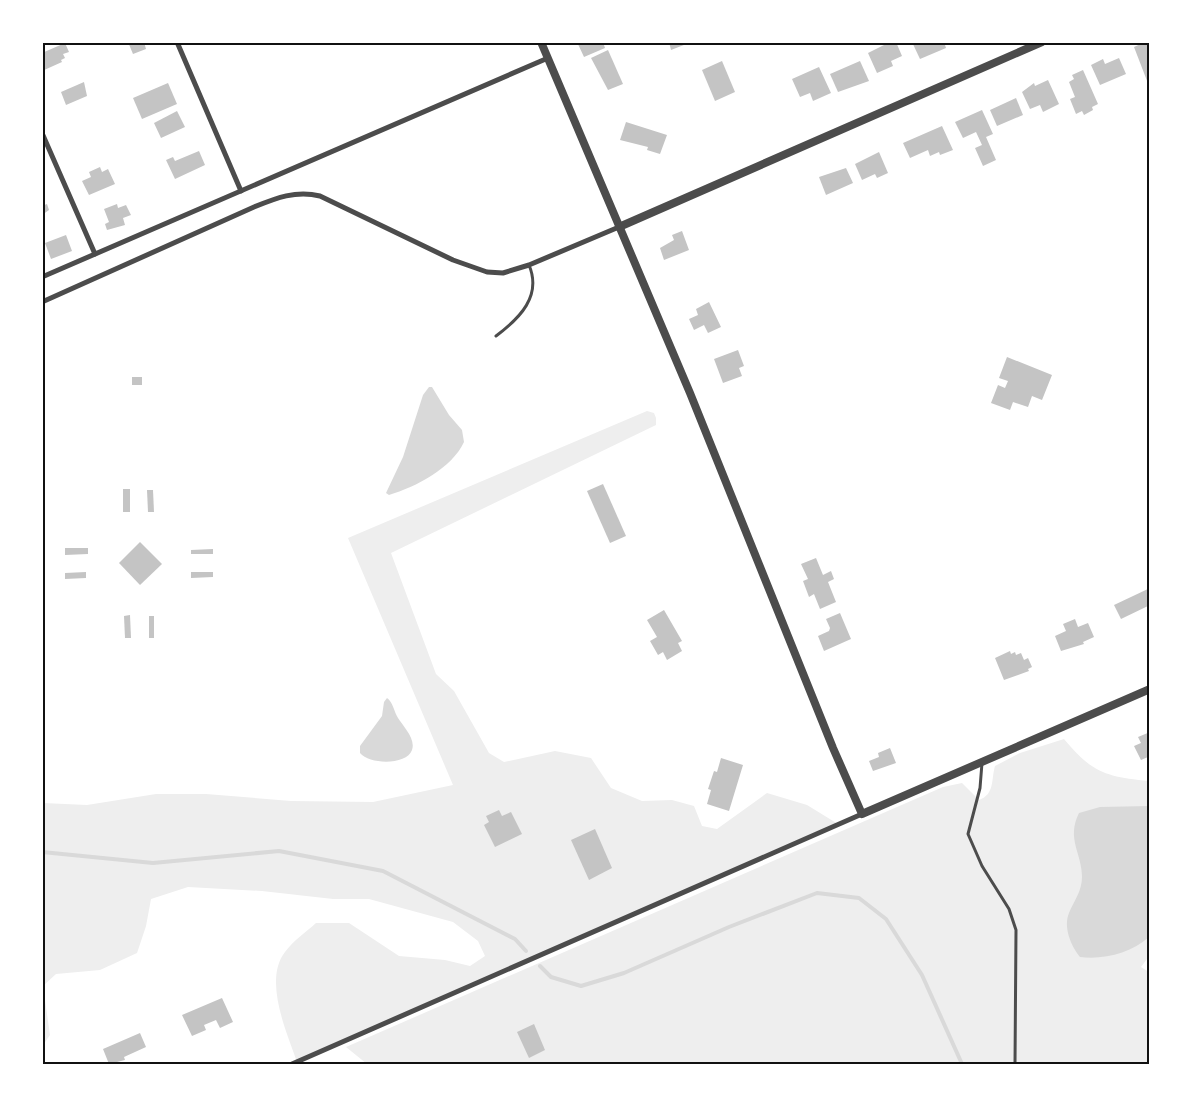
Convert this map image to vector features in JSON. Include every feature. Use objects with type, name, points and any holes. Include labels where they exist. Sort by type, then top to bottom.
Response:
[{"type":"street","points":[[177,42],[241,191]]},
{"type":"street","points":[[541,42],[690,393],[832,748],[862,814]]},
{"type":"street","points":[[42,302],[254,207],[275,198],[296,193],[320,196],[453,260],[482,271],[503,273],[529,265],[619,227],[1042,42]]},
{"type":"street","points":[[42,277],[548,58]]},
{"type":"street","points":[[42,132],[95,254]]},
{"type":"street","points":[[292,1064],[1150,689]]},
{"type":"lane","points":[[496,336],[514,322],[532,295],[535,279],[529,265]]},
{"type":"lane","points":[[982,762],[980,788],[968,834],[982,866],[1008,909],[1016,930],[1015,1064]]},
{"type":"shaded area","points":[[429,387],[432,387],[449,415],[462,430],[464,442],[451,460],[442,468],[421,482],[389,495],[386,493],[403,457],[423,395]]},
{"type":"shaded area","points":[[647,411],[654,413],[656,425],[391,553],[436,674],[454,691],[489,753],[504,762],[555,751],[591,758],[611,788],[642,801],[672,800],[694,806],[702,826],[717,829],[767,793],[807,805],[838,824],[297,1062],[279,1007],[276,977],[279,964],[285,952],[316,923],[349,923],[399,956],[445,960],[470,966],[485,956],[478,941],[453,922],[369,899],[333,899],[262,891],[188,887],[151,899],[146,926],[137,953],[100,970],[56,974],[43,986],[43,803],[87,805],[156,794],[206,794],[291,801],[373,802],[453,785],[348,538]]},
{"type":"shaded area","points":[[387,698],[408,733],[413,746],[409,755],[396,761],[388,762],[372,760],[360,753],[360,746],[382,716],[384,702]]},
{"type":"shaded area","points":[[1064,739],[1083,759],[1101,771],[1122,778],[1149,781],[1150,955],[1141,967],[1149,972],[1149,1064],[367,1064],[346,1047],[943,787],[962,783],[979,800],[988,794],[990,790],[995,766],[1020,753]]},
{"type":"shaded area","points":[[1149,806],[1149,937],[1142,943],[1117,954],[1089,958],[1080,957],[1071,942],[1067,930],[1067,918],[1082,882],[1081,868],[1074,838],[1075,822],[1079,813],[1100,807]]},
{"type":"shaded area","points":[[43,986],[50,1035],[43,1045]]},
{"type":"building","points":[[128,42],[144,42],[146,49],[133,54]]},
{"type":"building","points":[[577,42],[603,42],[605,48],[584,57]]},
{"type":"building","points":[[669,42],[689,42],[689,43],[671,50]]},
{"type":"building","points":[[890,42],[896,42],[902,56],[891,61],[893,66],[877,73],[868,53]]},
{"type":"building","points":[[912,42],[944,42],[946,48],[920,59]]},
{"type":"building","points":[[1150,42],[1149,86],[1134,47]]},
{"type":"building","points":[[65,43],[69,52],[63,54],[65,58],[61,60],[62,62],[42,71],[42,53]]},
{"type":"building","points":[[608,50],[623,84],[608,90],[591,58]]},
{"type":"building","points":[[1119,58],[1126,74],[1100,85],[1091,65],[1103,59],[1105,64]]},
{"type":"building","points":[[722,61],[735,92],[715,101],[702,70]]},
{"type":"building","points":[[860,61],[869,81],[838,92],[830,74]]},
{"type":"building","points":[[819,67],[831,93],[813,101],[810,93],[800,97],[792,79]]},
{"type":"building","points":[[1083,70],[1098,104],[1092,107],[1093,110],[1084,115],[1082,111],[1076,114],[1070,99],[1075,97],[1069,82],[1074,79],[1072,75]]},
{"type":"building","points":[[1048,80],[1059,104],[1043,112],[1040,105],[1030,109],[1022,92],[1034,83],[1035,86]]},
{"type":"building","points":[[84,82],[87,96],[66,105],[61,92]]},
{"type":"building","points":[[168,83],[177,104],[142,119],[133,98]]},
{"type":"building","points":[[1016,98],[1023,115],[997,126],[990,110]]},
{"type":"building","points":[[982,110],[993,134],[986,137],[996,160],[983,166],[975,148],[982,145],[976,132],[963,138],[955,122]]},
{"type":"building","points":[[177,111],[185,127],[161,138],[154,123]]},
{"type":"building","points":[[626,122],[667,135],[660,154],[647,150],[648,147],[620,140]]},
{"type":"building","points":[[942,126],[953,150],[940,155],[939,152],[930,156],[928,150],[910,158],[903,143]]},
{"type":"building","points":[[199,151],[205,165],[175,179],[166,160],[173,157],[175,161]]},
{"type":"building","points":[[879,152],[888,173],[877,178],[875,174],[862,180],[855,164]]},
{"type":"building","points":[[100,167],[102,172],[108,169],[115,184],[89,195],[82,181],[91,177],[89,172]]},
{"type":"building","points":[[846,168],[853,183],[826,195],[819,177]]},
{"type":"building","points":[[47,204],[49,210],[42,215],[42,206]]},
{"type":"building","points":[[117,204],[118,208],[126,205],[131,215],[123,218],[125,225],[107,230],[105,224],[109,222],[104,209]]},
{"type":"building","points":[[682,231],[689,250],[664,260],[660,248],[674,240],[672,235]]},
{"type":"building","points":[[66,235],[72,251],[51,259],[45,243]]},
{"type":"building","points":[[709,302],[721,327],[708,333],[704,325],[694,330],[689,319],[698,315],[696,309]]},
{"type":"building","points":[[738,350],[744,366],[739,368],[742,376],[723,383],[714,359]]},
{"type":"building","points":[[1007,357],[1052,375],[1042,400],[1032,396],[1028,407],[1013,402],[1010,410],[991,403],[998,385],[1005,388],[1008,381],[999,378]]},
{"type":"building","points":[[132,377],[142,377],[142,385],[132,385]]},
{"type":"building","points":[[603,484],[626,536],[610,543],[587,491]]},
{"type":"building","points":[[123,489],[130,489],[130,512],[123,512]]},
{"type":"building","points":[[147,490],[153,490],[154,512],[148,512]]},
{"type":"building","points":[[140,542],[162,564],[140,585],[119,563]]},
{"type":"building","points":[[65,548],[88,548],[88,554],[65,555]]},
{"type":"building","points":[[213,549],[213,554],[191,554],[191,550]]},
{"type":"building","points":[[816,558],[823,575],[831,571],[834,579],[828,582],[836,602],[820,609],[814,594],[809,597],[803,581],[808,579],[801,564]]},
{"type":"building","points":[[86,572],[86,578],[65,579],[65,573]]},
{"type":"building","points":[[191,572],[213,572],[213,577],[191,578]]},
{"type":"building","points":[[1150,588],[1150,605],[1121,619],[1114,605]]},
{"type":"building","points":[[664,610],[682,641],[678,643],[682,651],[667,660],[663,652],[658,655],[650,641],[657,637],[647,620]]},
{"type":"building","points":[[840,613],[851,639],[824,651],[818,636],[829,631],[830,628],[826,619]]},
{"type":"building","points":[[130,615],[131,638],[125,638],[124,616]]},
{"type":"building","points":[[149,616],[154,616],[154,638],[149,638]]},
{"type":"building","points":[[1075,619],[1078,627],[1088,623],[1094,637],[1083,642],[1084,644],[1061,651],[1055,636],[1066,631],[1063,624]]},
{"type":"building","points":[[1010,651],[1011,654],[1015,652],[1016,655],[1021,653],[1024,660],[1028,658],[1032,667],[1028,669],[1029,671],[1004,680],[995,658]]},
{"type":"building","points":[[1150,732],[1149,762],[1148,757],[1141,760],[1134,746],[1141,743],[1138,737]]},
{"type":"building","points":[[890,748],[896,763],[873,771],[869,761],[879,757],[878,753]]},
{"type":"building","points":[[721,758],[743,765],[729,811],[707,804],[711,790],[708,789],[714,771],[717,772]]},
{"type":"building","points":[[499,810],[502,816],[511,812],[522,834],[495,847],[484,825],[489,822],[486,816]]},
{"type":"building","points":[[595,829],[612,868],[589,880],[571,840]]},
{"type":"building","points":[[222,998],[233,1022],[220,1028],[216,1020],[204,1025],[206,1030],[192,1036],[182,1015]]},
{"type":"building","points":[[534,1024],[545,1050],[529,1058],[517,1032]]},
{"type":"building","points":[[140,1033],[146,1047],[124,1057],[125,1060],[109,1064],[103,1049]]},
{"type":"waterway","points":[[42,852],[153,863],[279,851],[383,871],[515,939],[526,951]]},
{"type":"waterway","points":[[540,966],[551,977],[581,986],[624,973],[729,927],[817,893],[859,898],[886,919],[922,975],[962,1064]]}]
